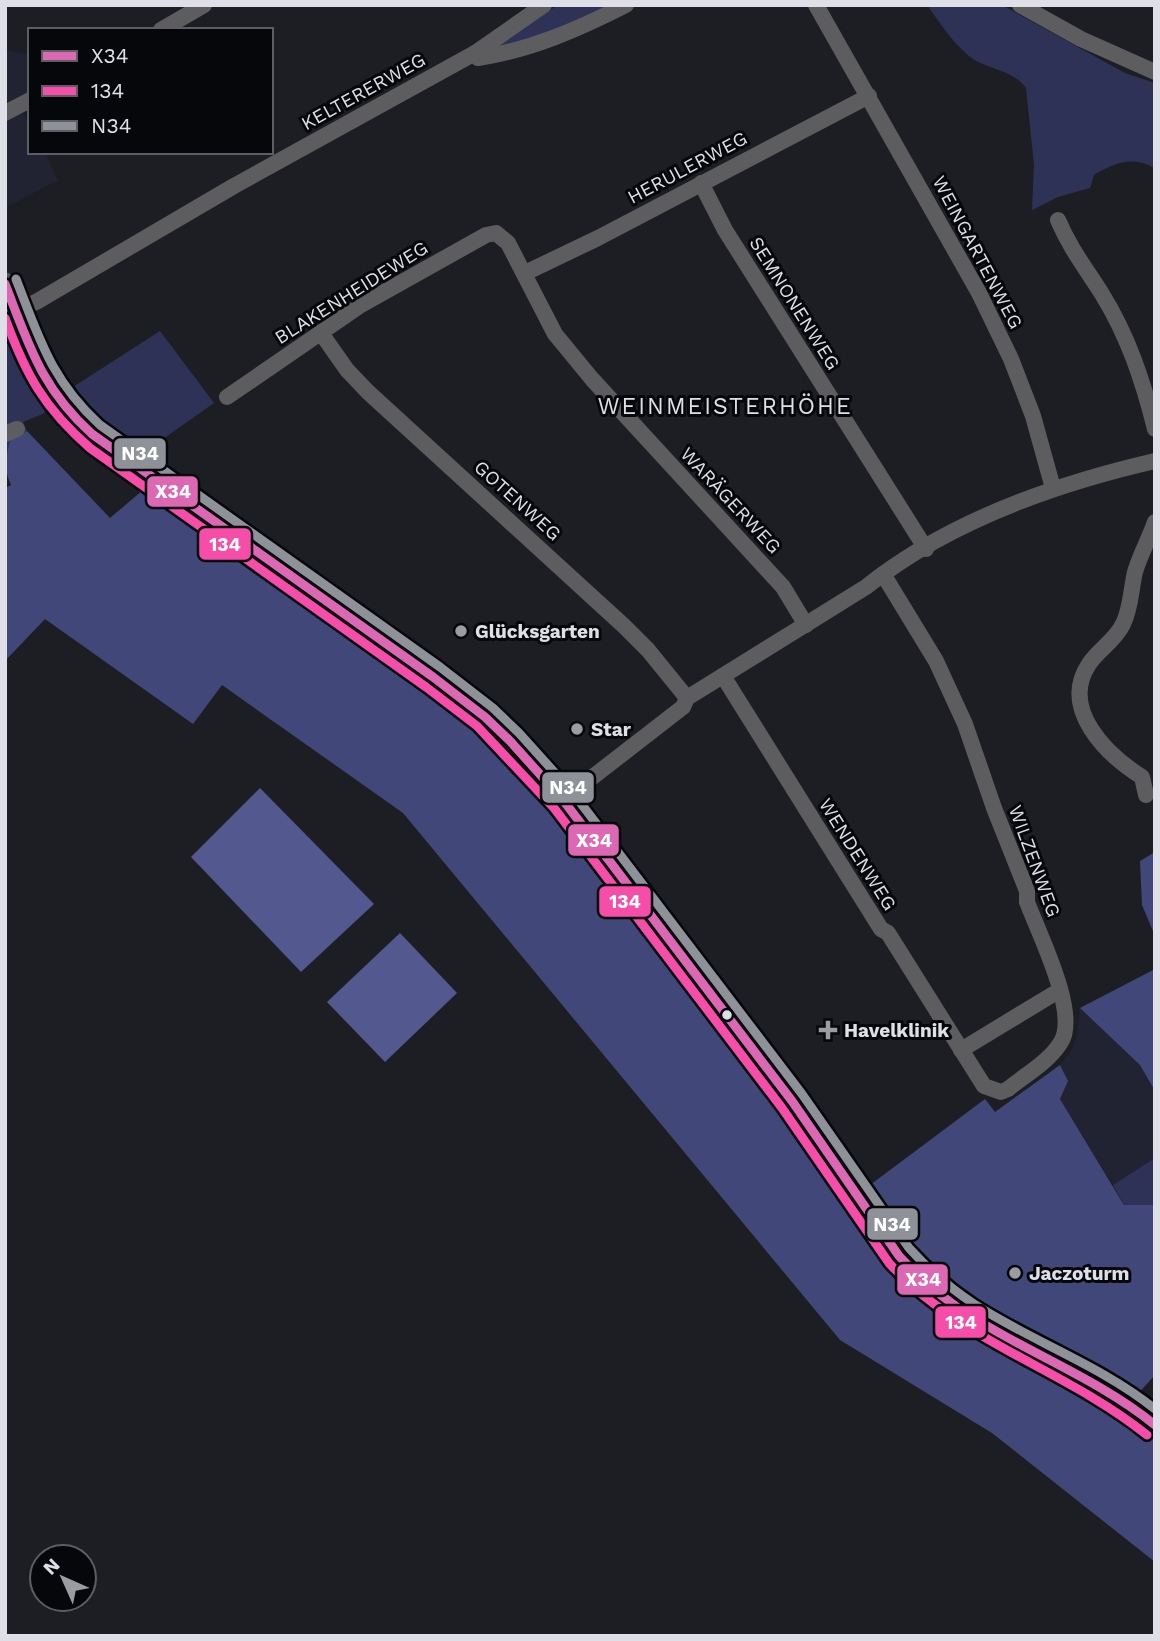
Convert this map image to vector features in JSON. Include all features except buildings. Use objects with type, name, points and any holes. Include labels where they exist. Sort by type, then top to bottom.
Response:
[{"type":"main road","points":[[5,283],[52,391],[89,431],[485,717],[510,741],[563,800],[792,1101],[887,1240],[915,1273],[946,1301],[980,1323],[1099,1384],[1155,1425]]},
{"type":"street","points":[[164,28],[204,5]]},
{"type":"street","name":"KELTERERWEG","points":[[16,310],[36,302],[234,186],[475,53],[544,5]]},
{"type":"street","points":[[475,53],[478,58],[496,56],[548,40],[574,31],[626,5]]},
{"type":"street","name":"WEINGARTENWEG","points":[[816,5],[979,293],[1011,359],[1033,416],[1053,488]]},
{"type":"street","points":[[1020,5],[1082,39],[1155,72]]},
{"type":"street","name":"HERULERWEG","points":[[525,273],[598,238],[869,96]]},
{"type":"street","points":[[5,113],[28,101]]},
{"type":"street","name":"SEMNONENWEG","points":[[701,183],[725,230],[926,548]]},
{"type":"street","points":[[1058,220],[1069,247],[1102,294],[1128,342],[1155,429]]},
{"type":"street","name":"BLAKENHEIDEWEG","points":[[227,397],[362,305],[486,235],[496,233],[501,236]]},
{"type":"street","name":"WARÄGERWEG","points":[[501,236],[525,273],[555,334],[592,379],[783,587],[806,625]]},
{"type":"street","name":"GOTENWEG","points":[[321,332],[347,370],[368,392],[624,626],[648,650],[687,698]]},
{"type":"street","points":[[563,800],[683,708],[687,698],[926,548],[984,517],[1053,488],[1155,461]]},
{"type":"street","points":[[1146,795],[1142,777],[1116,760],[1096,738],[1085,716],[1081,688],[1090,662],[1117,635],[1124,623],[1136,570],[1155,522]]},
{"type":"street","name":"WILZENWEG","points":[[883,574],[936,662],[965,724],[1065,1003],[1067,1022],[1063,1039],[1053,1053],[1008,1089],[1001,1092],[984,1086],[961,1050]]},
{"type":"street","name":"WENDENWEG","points":[[723,676],[845,876],[881,929],[888,933],[961,1050]]},
{"type":"street","points":[[961,1050],[1060,990]]},
{"type":"shaded area","points":[[558,5],[614,5],[537,38],[489,49]]},
{"type":"shaded area","points":[[927,5],[1002,5],[1125,73],[1155,83],[1155,169],[1140,162],[1116,164],[1094,175],[1090,188],[1058,197],[1032,210],[1034,165],[1026,88],[1014,77],[976,61],[963,51]]},
{"type":"shaded area","points":[[5,50],[28,55],[28,93],[5,105]]},
{"type":"shaded area","points":[[22,111],[28,122],[28,154],[45,154],[58,180],[5,208],[5,120]]},
{"type":"shaded area","points":[[5,319],[45,413],[23,422],[27,431],[10,440],[5,465]]},
{"type":"shaded area","points":[[160,331],[214,403],[143,453],[96,415],[73,387]]},
{"type":"shaded area","points":[[27,431],[110,518],[143,490],[454,708],[499,750],[554,812],[727,1036],[883,1254],[887,1252],[1155,1434],[1155,1562],[992,1433],[840,1340],[403,813],[222,685],[193,724],[45,619],[5,661],[5,488],[11,485],[6,458],[10,440]]},
{"type":"shaded area","points":[[260,788],[374,904],[301,972],[191,857]]},
{"type":"shaded area","points":[[1155,852],[1155,936],[1142,905],[1140,861]]},
{"type":"shaded area","points":[[400,933],[457,993],[385,1062],[327,1002]]},
{"type":"shaded area","points":[[1155,969],[1155,1091],[1140,1065],[1080,1008]]},
{"type":"shaded area","points":[[1080,1008],[1140,1065],[1155,1091],[1155,1158],[1113,1185],[1060,1099],[1068,1081],[1060,1065],[1071,1051],[1077,1035]]},
{"type":"shaded area","points":[[1060,1065],[1068,1081],[1060,1099],[1124,1205],[1155,1205],[1155,1375],[1135,1397],[972,1311],[918,1266],[873,1202],[870,1185],[985,1099],[995,1112]]},
{"type":"shaded area","points":[[1155,1158],[1155,1205],[1125,1206],[1113,1185]]},
{"type":"transit line","name":"N34","points":[[16,279],[58,375],[69,392],[100,425],[440,667],[493,708],[519,733],[573,793],[802,1094],[909,1248],[924,1263],[948,1285],[996,1318],[1112,1379],[1155,1409]]},
{"type":"transit line","name":"X34","points":[[5,284],[38,365],[60,400],[92,434],[433,677],[485,717],[510,741],[563,800],[792,1101],[907,1264],[959,1309],[1087,1380],[1155,1425]]},
{"type":"transit line","name":"134","points":[[5,318],[38,389],[60,419],[90,448],[477,726],[554,808],[782,1108],[889,1263],[917,1290],[948,1314],[980,1335],[1082,1391],[1147,1435]]},
{"type":"place","name":"Glücksgarten","points":[[461,631]]},
{"type":"place","name":"Star","points":[[577,729]]},
{"type":"place","name":"Havelklinik","points":[[828,1030]]},
{"type":"place","name":"Jaczoturm","points":[[1015,1273]]},
{"type":"district","name":"WEINMEISTERHÖHE","points":[[725,406]]}]
